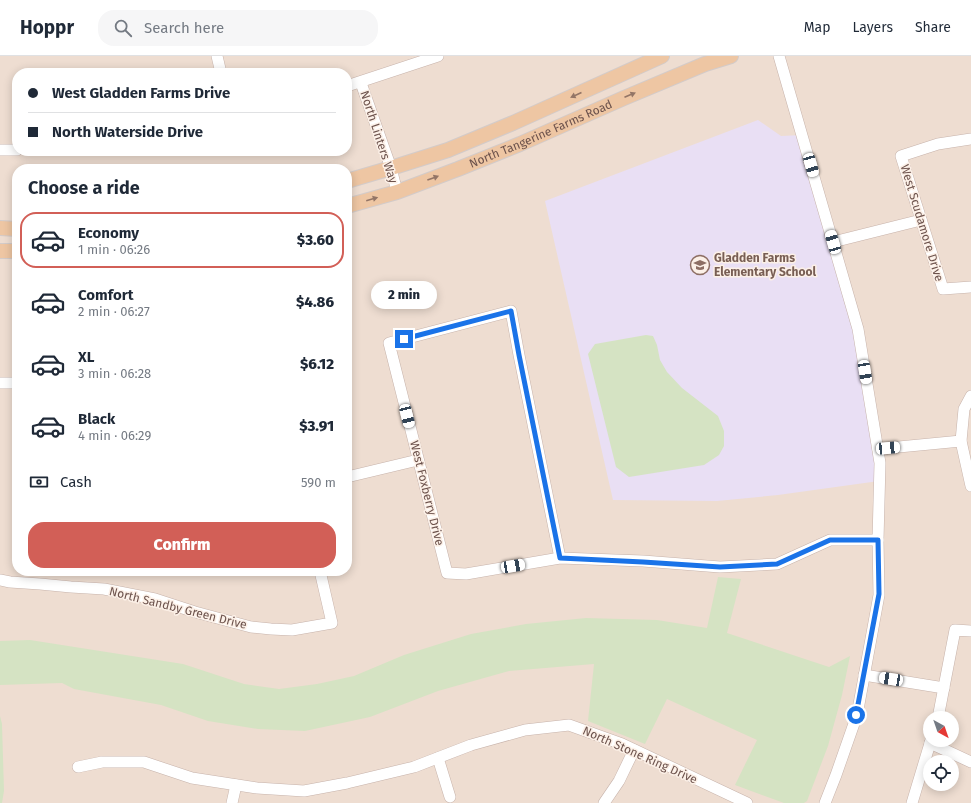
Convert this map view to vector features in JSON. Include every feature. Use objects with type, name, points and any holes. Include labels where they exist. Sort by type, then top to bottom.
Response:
[{"type":"main road","name":"North Tangerine Farms Road","points":[[352,180],[448,150],[506,126],[662,56]]},
{"type":"main road","name":"North Tangerine Farms Road","points":[[352,205],[397,192],[458,169],[704,64],[731,56]]},
{"type":"main road","points":[[0,228],[12,229]]},
{"type":"main road","points":[[0,251],[12,251]]},
{"type":"street","points":[[217,56],[221,68]]},
{"type":"street","points":[[352,85],[438,56]]},
{"type":"street","points":[[780,56],[858,329],[880,463],[878,540],[879,594],[856,715],[825,803]]},
{"type":"street","name":"North Linters Way","points":[[361,82],[391,168],[397,192]]},
{"type":"street","name":"West Scudamore Drive","points":[[971,139],[938,144],[901,156],[942,289],[971,287]]},
{"type":"street","points":[[0,150],[12,150]]},
{"type":"street","points":[[833,242],[921,220]]},
{"type":"street","name":"West Foxberry Drive","points":[[511,311],[560,558],[466,574],[447,573],[418,460],[389,343],[511,311]]},
{"type":"street","points":[[0,382],[12,383]]},
{"type":"street","points":[[971,396],[964,409],[961,441],[971,486]]},
{"type":"street","points":[[878,449],[961,441]]},
{"type":"street","points":[[352,475],[418,460]]},
{"type":"street","points":[[560,558],[720,567],[777,564],[830,540],[878,540]]},
{"type":"street","name":"North Sandby Green Drive","points":[[0,580],[104,589],[155,599],[252,627],[292,630],[332,623],[321,576]]},
{"type":"street","points":[[939,711],[955,630],[971,631]]},
{"type":"street","points":[[864,675],[944,688]]},
{"type":"street","name":"North Stone Ring Drive","points":[[78,767],[102,762],[144,762],[192,778],[257,788],[304,791],[347,783],[414,767],[471,745],[525,730],[569,725],[634,750],[742,802]]},
{"type":"street","points":[[912,803],[929,747]]},
{"type":"street","points":[[942,747],[971,762]]},
{"type":"street","points":[[604,803],[619,781],[634,750]]},
{"type":"street","points":[[438,758],[450,797]]},
{"type":"street","points":[[232,803],[236,785]]},
{"type":"shaded area","points":[[0,56],[971,56],[971,803],[0,803]]},
{"type":"shaded area","name":"Gladden Farms Elementary School","points":[[758,120],[781,136],[802,135],[858,329],[879,481],[778,495],[717,501],[613,500],[545,201]]},
{"type":"green space","points":[[646,335],[653,336],[657,345],[660,360],[667,372],[682,388],[718,416],[724,431],[724,446],[719,455],[704,465],[629,477],[616,467],[588,354],[595,344]]},
{"type":"green space","points":[[718,577],[741,579],[727,633],[829,667],[850,656],[842,695],[828,746],[807,801],[804,803],[784,803],[735,785],[757,740],[667,699],[645,744],[588,721],[594,664],[509,671],[438,691],[370,717],[305,731],[258,729],[208,721],[161,705],[74,689],[62,683],[0,685],[0,641],[30,640],[183,664],[244,684],[279,689],[317,684],[354,676],[404,655],[471,634],[526,624],[586,618],[657,620],[707,628]]},
{"type":"green space","points":[[0,716],[2,724],[4,791],[2,803],[0,803]]},
{"type":"place","name":"Gladden Farms Elementary School","points":[[700,265]]},
{"type":"route","points":[[404,339],[511,311],[560,558],[720,567],[777,564],[830,540],[878,540],[879,594],[856,715]]}]
